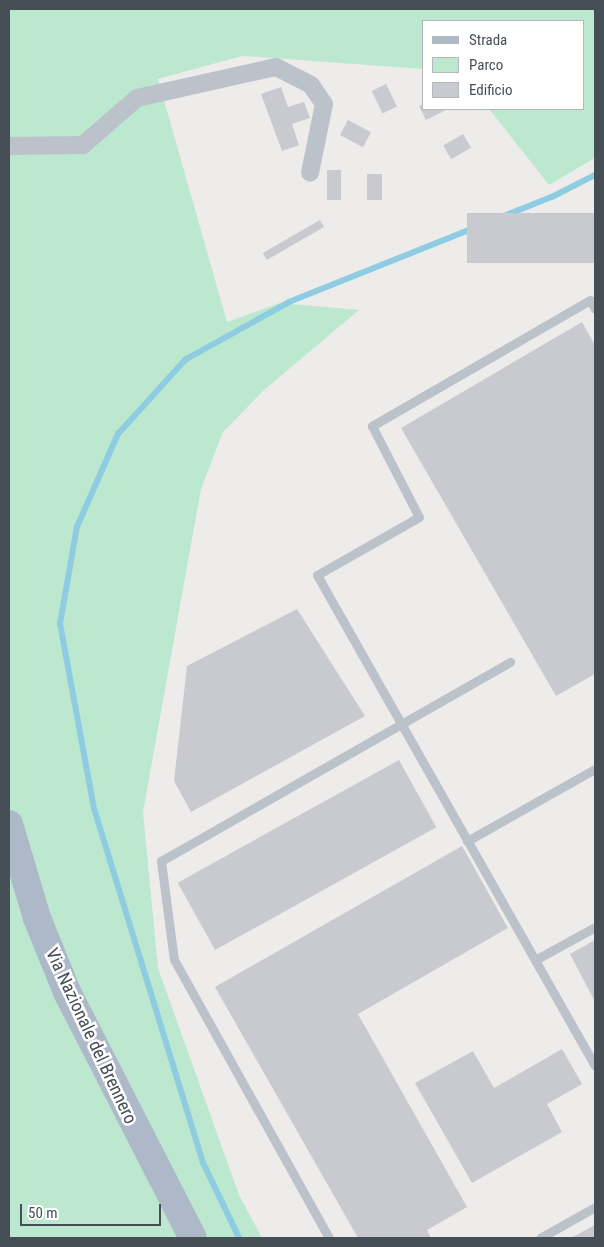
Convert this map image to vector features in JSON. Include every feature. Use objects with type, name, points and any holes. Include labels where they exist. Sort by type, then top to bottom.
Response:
[{"type":"main road","name":"Via Nazionale del Brennero","points":[[9,824],[37,918],[67,992],[193,1238]]},
{"type":"street","points":[[9,146],[83,145],[137,98],[276,67],[311,85],[324,104],[310,173]]},
{"type":"lane","points":[[595,309],[590,300],[372,426],[419,518],[317,575],[595,1066]]},
{"type":"lane","points":[[329,1238],[174,960],[161,861],[510,662]]},
{"type":"lane","points":[[467,841],[595,769]]},
{"type":"lane","points":[[535,960],[595,927]]},
{"type":"lane","points":[[540,1238],[595,1207]]},
{"type":"green space","points":[[9,9],[595,9],[595,158],[549,185],[490,110],[584,110],[584,20],[422,20],[422,69],[242,56],[158,79],[227,322],[280,303],[359,310],[264,390],[223,432],[201,489],[143,812],[158,968],[239,1195],[262,1238],[9,1238]]},
{"type":"building","points":[[386,84],[397,106],[383,113],[372,91]]},
{"type":"building","points":[[281,87],[288,107],[304,102],[310,118],[292,124],[299,145],[282,151],[261,94]]},
{"type":"building","points":[[422,104],[422,110],[446,110],[426,120],[419,106]]},
{"type":"building","points":[[348,120],[371,132],[363,147],[340,135]]},
{"type":"building","points":[[463,134],[471,148],[451,159],[443,146]]},
{"type":"building","points":[[327,170],[341,170],[341,200],[327,200]]},
{"type":"building","points":[[367,174],[382,174],[382,200],[367,200]]},
{"type":"building","points":[[467,213],[595,213],[595,263],[467,263]]},
{"type":"building","points":[[320,220],[324,227],[267,260],[263,253]]},
{"type":"building","points":[[582,322],[595,345],[595,674],[556,696],[401,428]]},
{"type":"building","points":[[297,609],[365,716],[191,812],[174,781],[187,666]]},
{"type":"building","points":[[399,760],[436,827],[215,950],[178,883]]},
{"type":"building","points":[[462,846],[508,928],[358,1014],[467,1207],[427,1230],[431,1238],[358,1238],[215,987]]},
{"type":"building","points":[[595,940],[595,1002],[570,954]]},
{"type":"building","points":[[562,1049],[582,1084],[547,1104],[562,1132],[472,1183],[415,1083],[473,1051],[494,1088]]},
{"type":"building","points":[[595,1225],[595,1238],[571,1238]]},
{"type":"waterway","points":[[239,1238],[203,1163],[94,809],[60,624],[77,527],[118,434],[185,360],[289,302],[552,197],[595,175]]}]
